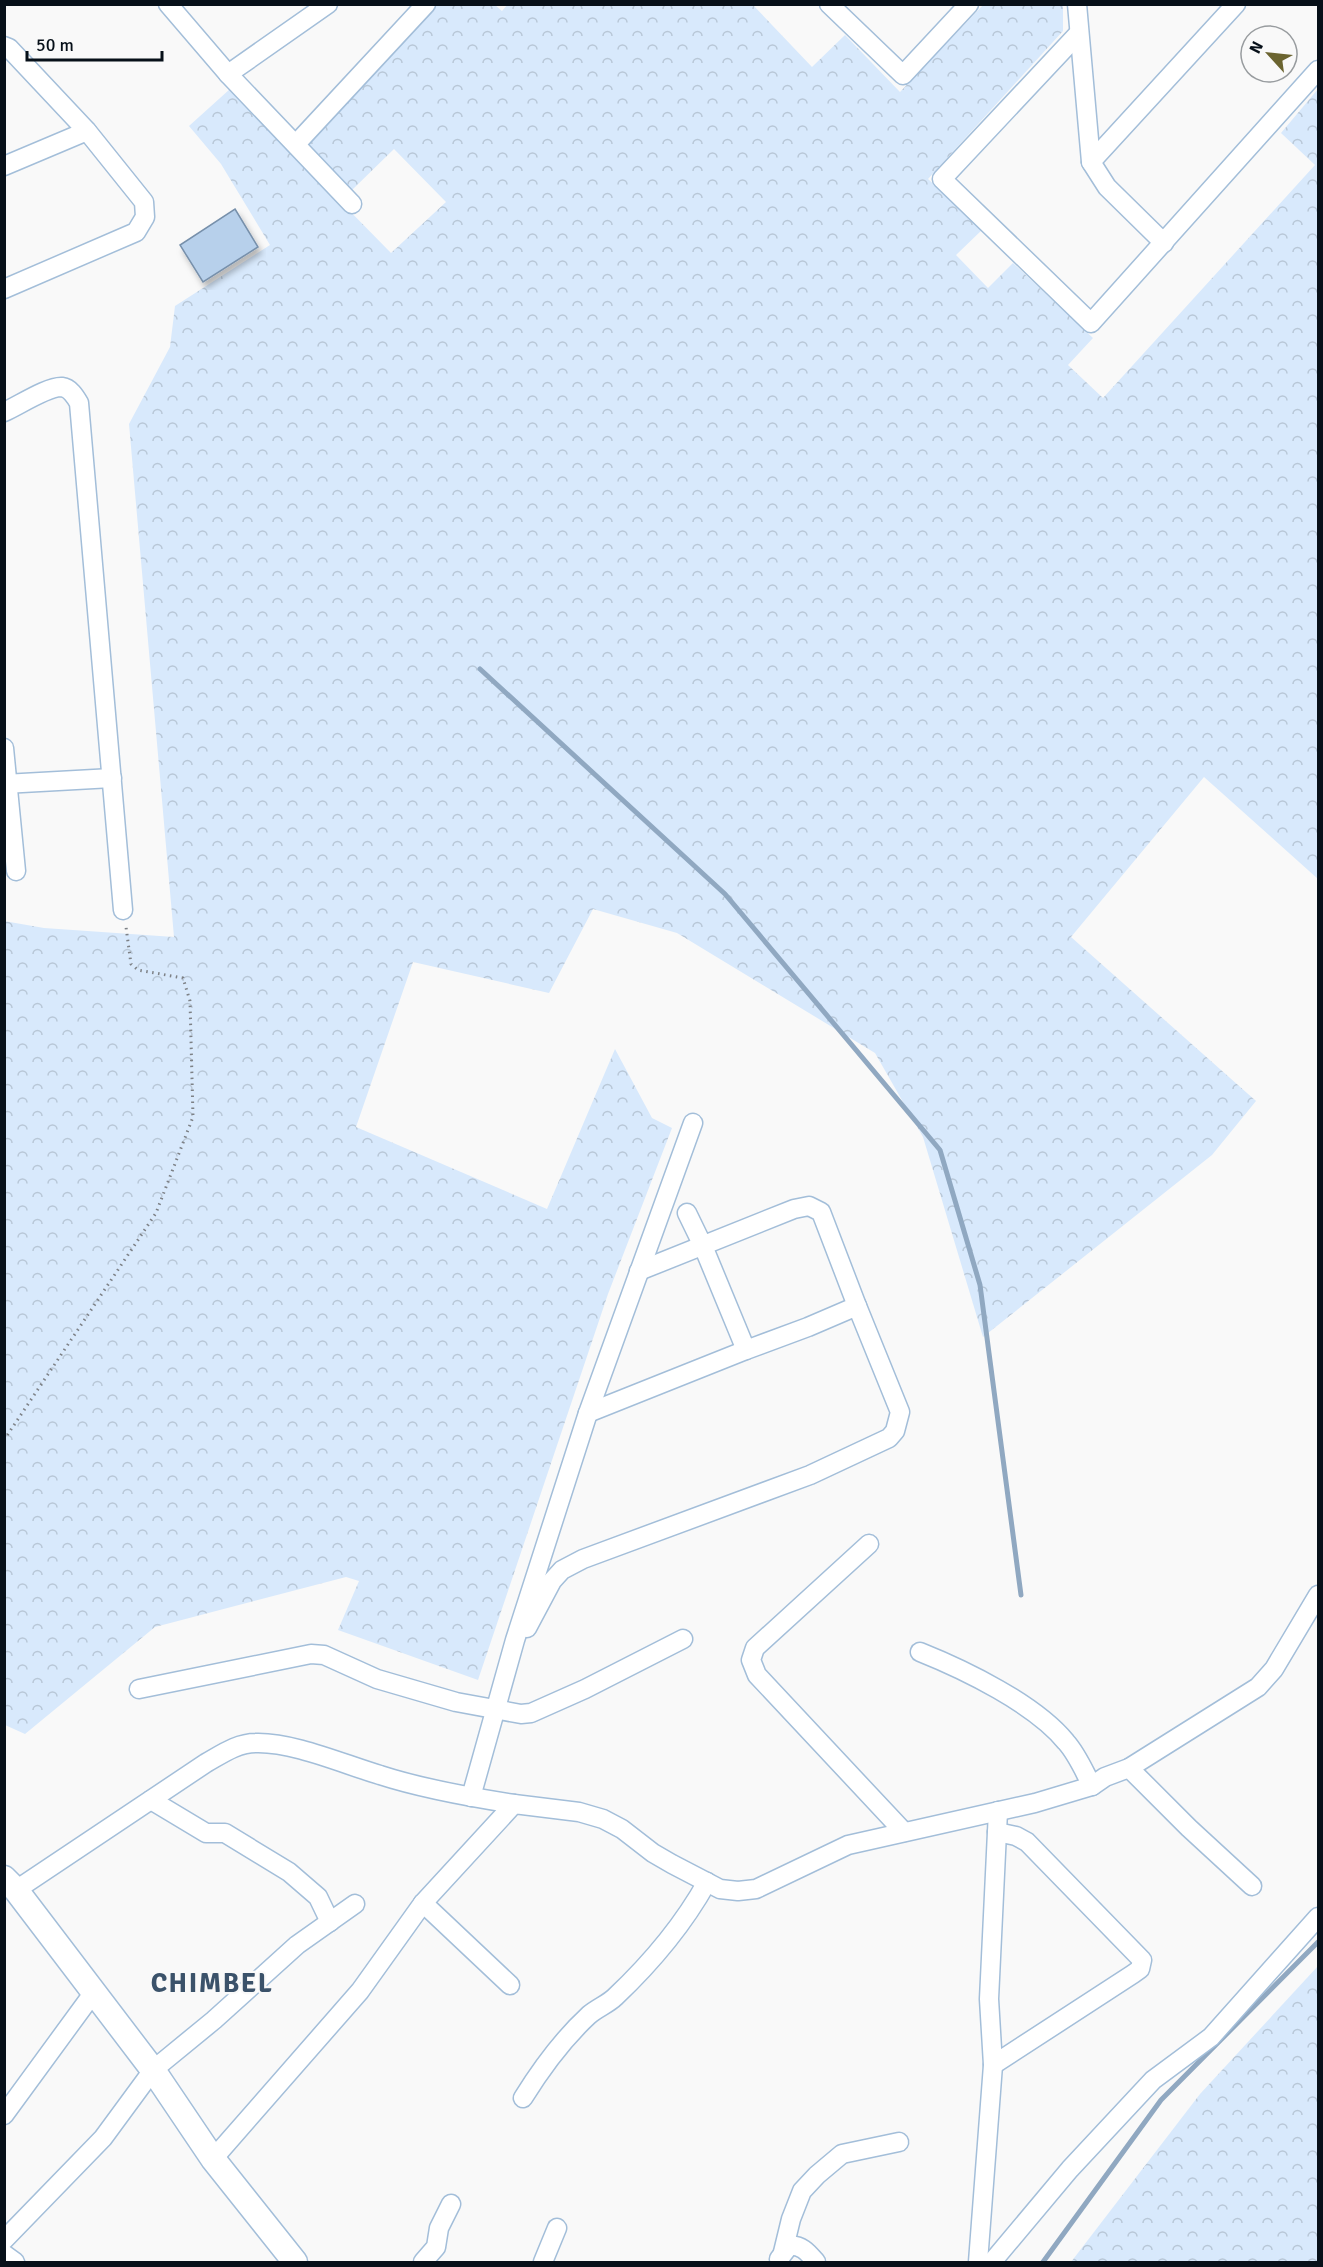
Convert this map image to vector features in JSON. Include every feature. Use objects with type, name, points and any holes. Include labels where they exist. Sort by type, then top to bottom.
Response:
[{"type":"main road","points":[[9,1884],[153,2070],[213,2159],[295,2262]]},
{"type":"street","points":[[168,4],[228,74],[352,204]]},
{"type":"street","points":[[228,74],[328,4]]},
{"type":"street","points":[[296,144],[426,4]]},
{"type":"street","points":[[831,5],[903,75],[969,4]]},
{"type":"street","points":[[1077,4],[1090,162],[1107,188],[1164,243]]},
{"type":"street","points":[[1090,162],[1236,4]]},
{"type":"street","points":[[1078,34],[942,179],[1091,323],[1318,70]]},
{"type":"street","points":[[4,46],[9,48],[87,131],[144,202],[145,217],[136,231],[4,289]]},
{"type":"street","points":[[4,166],[87,131]]},
{"type":"street","points":[[4,412],[51,389],[63,387],[73,392],[80,403],[123,910]]},
{"type":"street","points":[[4,748],[16,871]]},
{"type":"street","points":[[6,784],[112,777]]},
{"type":"street","points":[[471,1797],[515,1640],[588,1413],[693,1123]]},
{"type":"street","points":[[515,1640],[531,1625],[552,1581],[569,1566],[810,1475],[890,1438],[895,1431],[900,1412],[821,1212],[813,1207],[794,1209],[639,1272]]},
{"type":"street","points":[[687,1213],[746,1350]]},
{"type":"street","points":[[588,1413],[857,1306]]},
{"type":"street","points":[[869,1544],[755,1648],[751,1660],[757,1675],[904,1832]]},
{"type":"street","points":[[9,1884],[151,1800],[232,1747],[254,1742],[278,1744],[383,1776],[471,1797],[579,1812],[603,1819],[622,1829],[653,1853],[720,1888],[738,1891],[756,1889],[848,1845],[998,1811],[1092,1786],[1105,1777],[1129,1768],[1258,1687],[1274,1669],[1318,1595]]},
{"type":"street","points":[[139,1689],[311,1654],[324,1654],[377,1679],[456,1702],[512,1714],[531,1713],[585,1689],[683,1639]]},
{"type":"street","points":[[920,1652],[948,1663],[1040,1717],[1066,1742],[1092,1786]]},
{"type":"street","points":[[1129,1768],[1252,1886]]},
{"type":"street","points":[[151,1800],[206,1833],[225,1833],[289,1872],[318,1897],[330,1922]]},
{"type":"street","points":[[213,2159],[360,1990],[423,1903],[514,1804]]},
{"type":"street","points":[[978,2262],[993,2065],[989,1999],[998,1811]]},
{"type":"street","points":[[993,2065],[1133,1974],[1140,1969],[1142,1960],[1027,1842],[1016,1836],[997,1832]]},
{"type":"street","points":[[523,2098],[534,2080],[575,2029],[590,2014],[613,1999],[653,1958],[694,1904],[707,1882]]},
{"type":"street","points":[[423,1903],[510,1985]]},
{"type":"street","points":[[4,2240],[103,2138],[153,2070],[214,2020],[297,1945],[356,1904]]},
{"type":"street","points":[[992,2262],[1070,2169],[1153,2080],[1211,2037],[1318,1917]]},
{"type":"street","points":[[4,2115],[94,1992]]},
{"type":"street","points":[[779,2257],[802,2191],[817,2175],[842,2154],[899,2142]]},
{"type":"street","points":[[423,2262],[436,2247],[439,2228],[451,2204]]},
{"type":"street","points":[[543,2262],[556,2228]]},
{"type":"street","points":[[779,2257],[789,2246],[796,2245],[816,2262]]},
{"type":"street","points":[[4,2254],[15,2262]]},
{"type":"path","points":[[4,1440],[156,1213],[193,1117],[190,1001],[183,978],[138,970],[131,964],[123,910]]},
{"type":"green space","points":[[508,4],[753,5],[812,67],[845,35],[900,92],[983,5],[1063,5],[1063,31],[928,179],[983,229],[956,255],[988,288],[1013,263],[1093,338],[1068,365],[1103,398],[1315,165],[1281,133],[1318,89],[1318,879],[1204,777],[1071,937],[1256,1101],[1212,1155],[983,1337],[923,1137],[875,1053],[677,933],[593,909],[549,993],[413,962],[356,1127],[547,1209],[615,1049],[652,1118],[672,1128],[608,1294],[478,1680],[338,1630],[359,1581],[346,1577],[155,1627],[25,1734],[5,1725],[4,921],[44,928],[174,937],[129,424],[170,347],[175,306],[270,245],[221,164],[189,126],[230,89],[391,253],[446,202],[394,149],[352,190],[308,143],[436,5],[495,5],[502,11]]},
{"type":"green space","points":[[1318,1966],[1318,2262],[1071,2262],[1200,2094]]},
{"type":"building","points":[[235,209],[258,247],[203,282],[180,245]]},
{"type":"waterway","points":[[480,669],[725,894],[940,1150],[980,1285],[1021,1595]]},
{"type":"waterway","points":[[1043,2262],[1161,2100],[1318,1942]]},
{"type":"district","name":"CHIMBEL","points":[[212,1983]]}]
